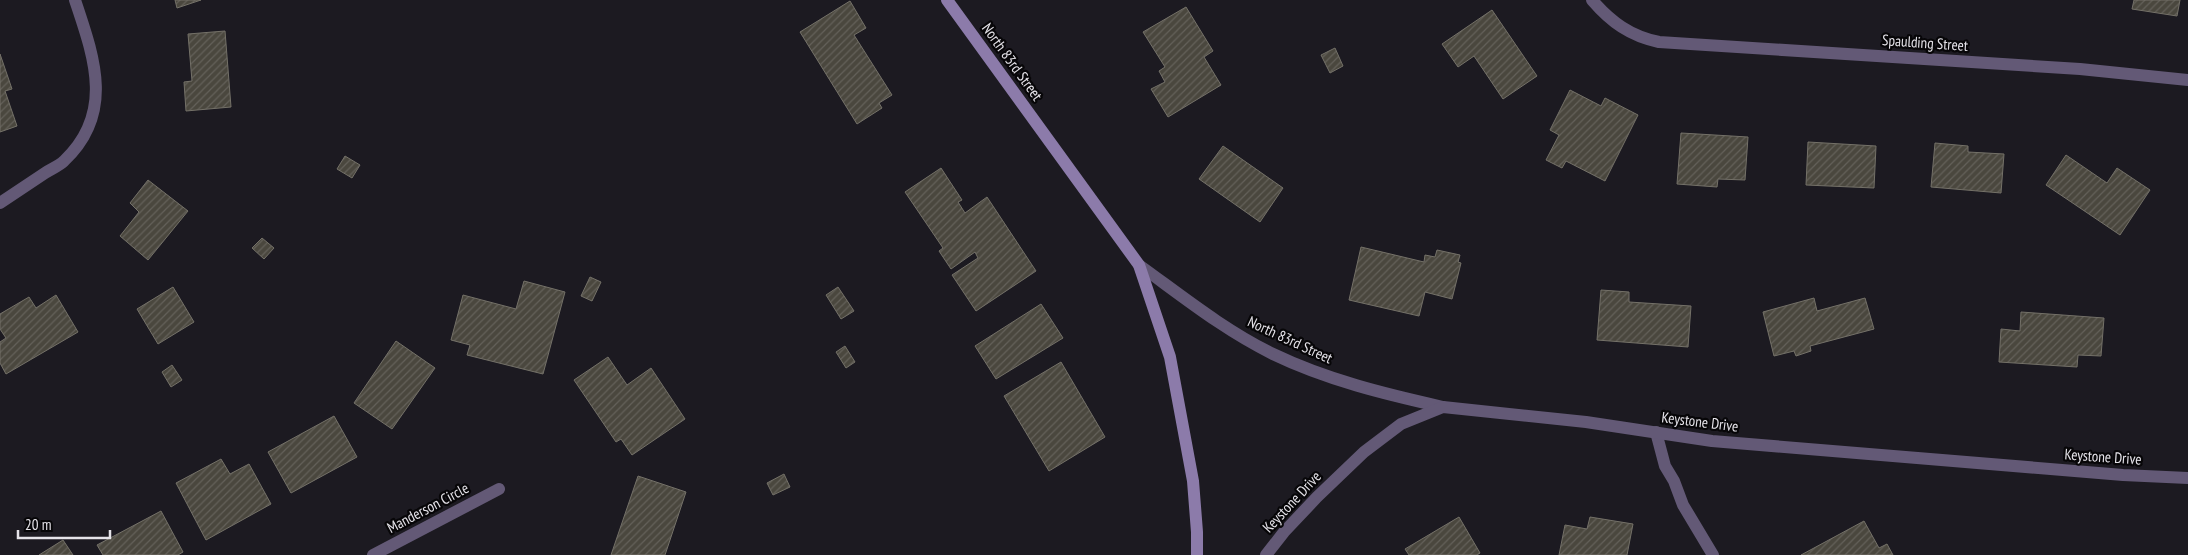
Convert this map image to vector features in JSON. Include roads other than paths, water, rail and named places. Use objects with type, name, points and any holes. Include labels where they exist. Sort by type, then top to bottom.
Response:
[{"type":"street","points":[[0,203],[63,162],[78,144],[90,121],[97,94],[97,79],[92,52],[75,0]]},
{"type":"street","name":"North 83rd Street","points":[[947,0],[1140,264],[1216,321],[1273,354],[1350,385],[1444,407]]},
{"type":"street","name":"Spaulding Street","points":[[1592,0],[1608,18],[1625,30],[1659,42],[2080,69],[2188,80]]},
{"type":"street","name":"North 83rd Street","points":[[1140,264],[1170,357],[1193,481],[1197,555]]},
{"type":"street","name":"Keystone Drive","points":[[1266,555],[1317,496],[1364,452],[1401,424],[1444,407],[1586,422],[1722,442],[2123,475],[2188,478]]},
{"type":"street","points":[[1656,432],[1665,466],[1674,481],[1683,505],[1712,555]]},
{"type":"street","name":"Manderson Circle","points":[[373,555],[499,489]]}]
